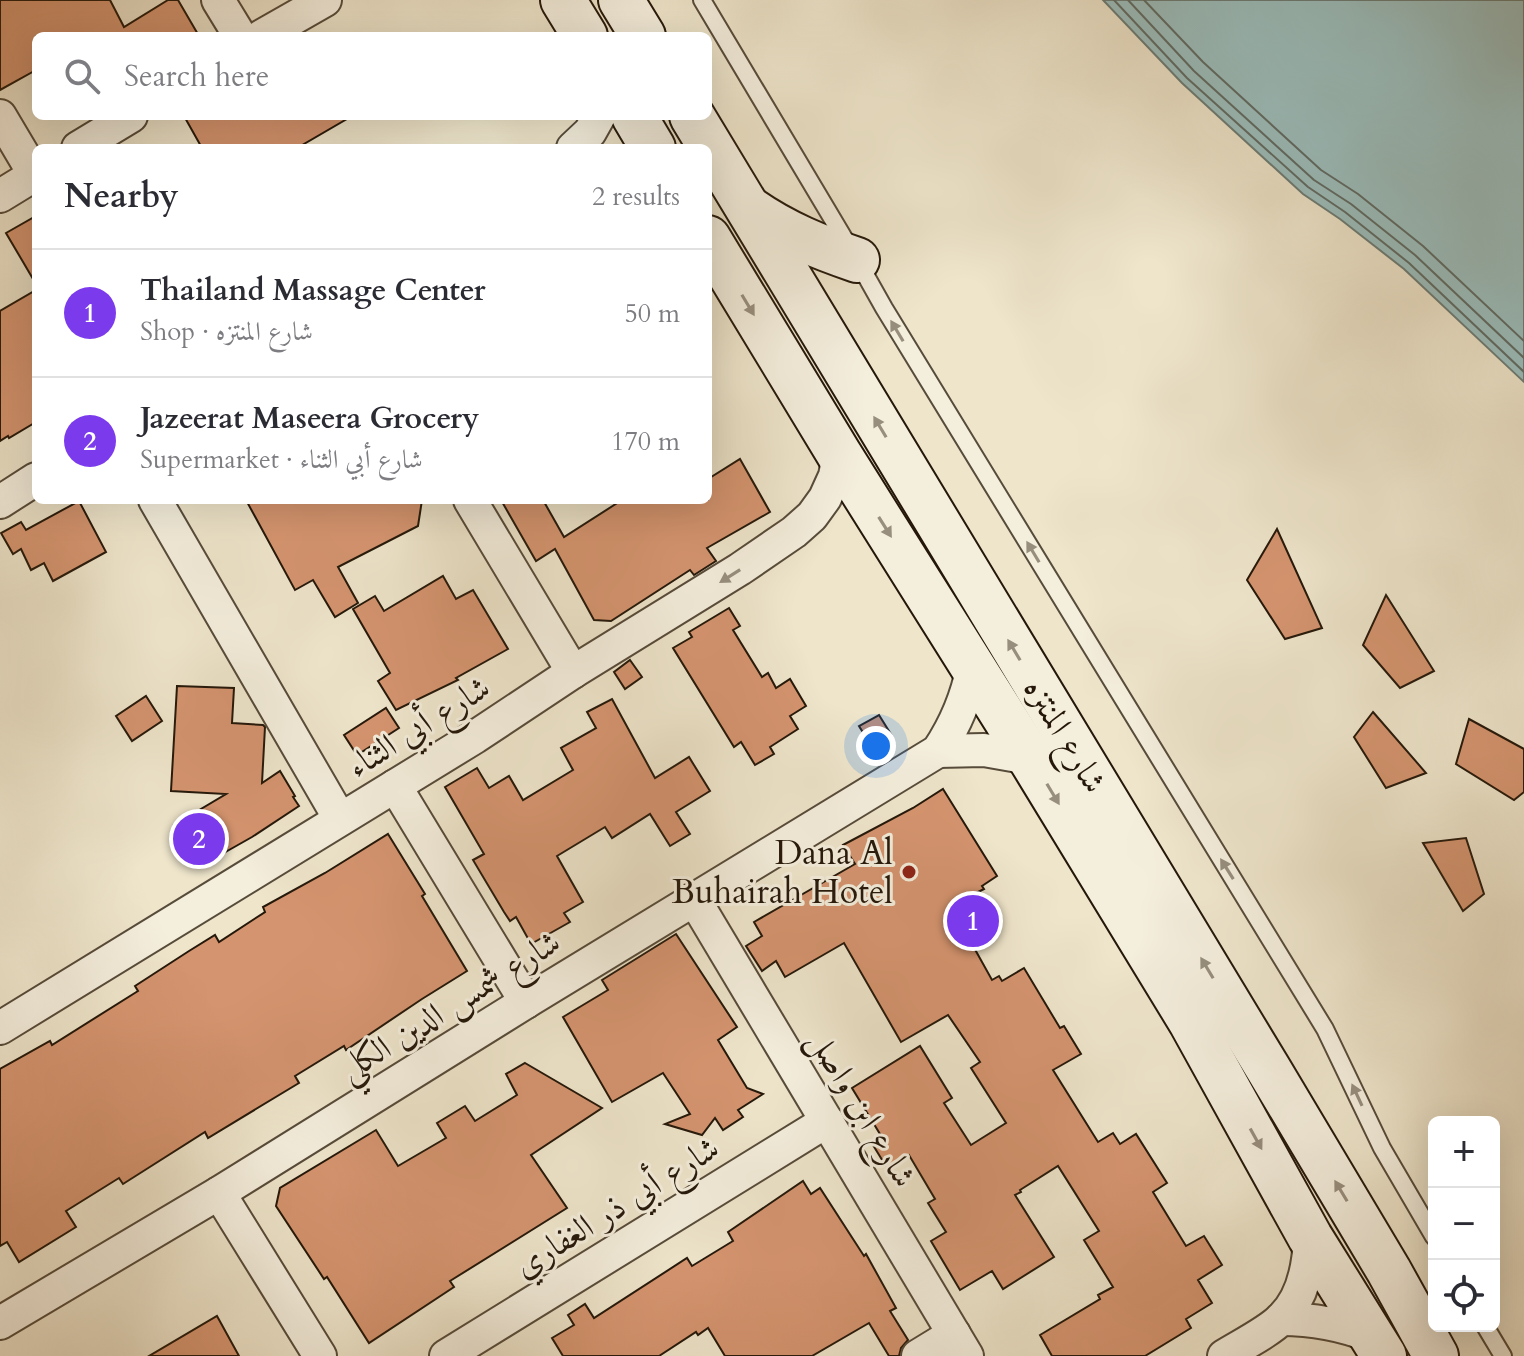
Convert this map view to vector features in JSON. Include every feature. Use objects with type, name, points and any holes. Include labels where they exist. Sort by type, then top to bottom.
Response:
[{"type":"main road","points":[[563,0],[583,32]]},
{"type":"main road","points":[[621,0],[641,32]]},
{"type":"main road","points":[[636,120],[651,144]]},
{"type":"main road","name":"شارع المنتزه","points":[[694,120],[709,144]]},
{"type":"main road","name":"شارع المنتزه","points":[[712,149],[1269,1070],[1436,1356]]},
{"type":"main road","points":[[748,208],[805,242],[857,260]]},
{"type":"main road","name":"شارع المنتزه","points":[[712,245],[1191,1022],[1310,1237],[1378,1346]]},
{"type":"main road","points":[[1191,1022],[1212,1033],[1249,1084],[1265,1081],[1269,1070]]},
{"type":"main road","points":[[1310,1237],[1330,1232],[1344,1234],[1389,1271]]},
{"type":"street","points":[[218,0],[238,32]]},
{"type":"street","points":[[269,32],[325,0]]},
{"type":"street","points":[[0,116],[32,169]]},
{"type":"street","points":[[97,143],[126,120]]},
{"type":"street","points":[[577,144],[597,120]]},
{"type":"street","points":[[0,196],[32,176]]},
{"type":"street","name":"شارع أبي الثناء","points":[[0,1028],[475,737],[573,672],[740,569],[812,516],[835,476],[839,454]]},
{"type":"street","points":[[0,502],[32,482]]},
{"type":"street","points":[[157,504],[340,819]]},
{"type":"street","points":[[472,504],[573,672]]},
{"type":"street","name":"شارع شمس الدين الكلي","points":[[0,1323],[219,1193],[938,751],[961,711],[973,666]]},
{"type":"street","name":"شارع شمس الدين الكلي","points":[[938,751],[984,750],[1030,758]]},
{"type":"street","points":[[395,786],[526,1002]]},
{"type":"street","name":"شارع ابن واصل","points":[[694,899],[961,1345]]},
{"type":"street","name":"شارع أبي ذر الغفاري","points":[[446,1356],[827,1121]]},
{"type":"street","points":[[219,1193],[320,1356]]},
{"type":"street","points":[[1224,1356],[1281,1319],[1300,1291],[1310,1255],[1310,1237]]},
{"type":"street","points":[[1281,1319],[1333,1323],[1378,1346]]},
{"type":"street","points":[[918,1356],[961,1345]]},
{"type":"lane","points":[[702,0],[884,308],[1318,1018],[1337,1051],[1382,1148],[1428,1227]]},
{"type":"lane","points":[[1489,1332],[1503,1356]]},
{"type":"water","points":[[1103,0],[1524,0],[1524,382],[1404,269],[1303,194],[1182,83]]},
{"type":"building","points":[[0,0],[110,0],[124,27],[168,0],[178,0],[197,32],[32,32],[32,72],[0,90]]},
{"type":"building","points":[[186,120],[345,120],[304,144],[200,144]]},
{"type":"building","points":[[32,218],[32,277],[6,233]]},
{"type":"building","points":[[32,292],[32,424],[0,441],[0,311]]},
{"type":"building","points":[[740,459],[770,512],[707,548],[716,561],[694,575],[690,570],[611,621],[594,620],[555,549],[536,561],[503,504],[545,504],[564,537],[616,504],[712,504],[712,476]]},
{"type":"building","points":[[74,504],[81,504],[106,552],[53,581],[44,563],[31,570],[21,549],[13,554],[1,533],[21,522],[26,530]]},
{"type":"building","points":[[248,504],[421,504],[418,526],[338,567],[358,603],[335,617],[313,580],[295,590]]},
{"type":"building","points":[[1277,529],[1322,628],[1285,639],[1247,580]]},
{"type":"building","points":[[443,576],[456,599],[473,590],[508,649],[456,678],[458,680],[396,710],[378,681],[390,673],[353,609],[375,596],[384,611]]},
{"type":"building","points":[[1386,595],[1434,671],[1400,688],[1363,645]]},
{"type":"building","points":[[729,608],[740,626],[733,630],[762,677],[768,673],[776,688],[790,679],[806,706],[790,716],[798,729],[770,747],[774,754],[755,765],[741,742],[734,747],[673,648],[692,637],[689,632]]},
{"type":"building","points":[[630,660],[642,677],[625,689],[614,672]]},
{"type":"building","points":[[177,686],[234,688],[232,723],[265,727],[262,783],[280,771],[299,806],[199,867],[174,825],[226,794],[171,791]]},
{"type":"building","points":[[146,696],[162,721],[132,741],[116,716]]},
{"type":"building","points":[[612,699],[655,778],[689,757],[710,791],[676,812],[690,834],[670,846],[650,814],[612,838],[605,827],[557,856],[583,902],[564,913],[570,922],[531,944],[516,917],[510,921],[473,860],[484,854],[445,787],[477,768],[489,788],[509,776],[523,800],[573,770],[561,748],[596,728],[587,712]]},
{"type":"building","points":[[386,708],[399,728],[357,755],[344,735]]},
{"type":"building","points":[[1373,712],[1426,773],[1386,788],[1354,737]]},
{"type":"building","points":[[879,715],[892,736],[872,747],[859,726]]},
{"type":"building","points":[[1469,719],[1524,749],[1524,792],[1514,800],[1456,764]]},
{"type":"building","points":[[943,789],[997,876],[976,893],[996,929],[972,944],[992,980],[999,976],[1002,981],[1024,968],[1060,1028],[1064,1026],[1081,1054],[1053,1070],[1098,1142],[1113,1133],[1120,1144],[1136,1134],[1167,1183],[1153,1192],[1186,1246],[1204,1236],[1222,1265],[1198,1280],[1212,1303],[1186,1319],[1191,1328],[1145,1356],[1052,1356],[1040,1335],[1100,1299],[1098,1295],[1113,1287],[1084,1240],[1099,1231],[1058,1166],[1015,1195],[1054,1257],[1003,1289],[992,1271],[960,1290],[931,1241],[946,1232],[928,1203],[935,1199],[909,1155],[887,1168],[873,1145],[883,1139],[852,1088],[920,1046],[952,1098],[944,1103],[971,1145],[1006,1123],[971,1068],[980,1062],[948,1015],[901,1042],[844,943],[785,977],[776,961],[762,971],[746,946],[762,936],[754,922],[855,864],[843,845]]},
{"type":"building","points":[[388,834],[467,971],[346,1050],[344,1046],[295,1076],[299,1083],[208,1138],[205,1132],[123,1184],[119,1178],[66,1211],[76,1227],[19,1262],[7,1242],[0,1246],[0,1069],[50,1041],[52,1045],[138,991],[135,986],[189,951],[215,935],[219,942],[265,912],[263,907]]},
{"type":"building","points":[[1466,838],[1484,894],[1463,911],[1423,843]]},
{"type":"building","points":[[676,934],[737,1027],[718,1040],[747,1088],[763,1094],[738,1110],[743,1117],[723,1130],[715,1118],[702,1135],[665,1124],[690,1114],[663,1073],[612,1102],[563,1017],[608,990],[602,980]]},
{"type":"building","points":[[525,1063],[602,1108],[531,1155],[567,1208],[450,1281],[454,1287],[369,1343],[276,1206],[280,1188],[376,1130],[398,1166],[446,1138],[437,1123],[465,1106],[475,1121],[517,1095],[506,1074]]},
{"type":"building","points":[[803,1181],[811,1194],[820,1188],[864,1256],[866,1254],[896,1308],[890,1311],[908,1340],[899,1356],[889,1356],[869,1323],[812,1356],[725,1356],[708,1328],[698,1335],[696,1332],[659,1356],[563,1356],[552,1338],[574,1325],[568,1315],[585,1304],[594,1318],[687,1258],[692,1266],[733,1241],[728,1232]]},
{"type":"building","points":[[217,1316],[239,1356],[149,1356]]},
{"type":"place","name":"Jazeerat Maseera Grocery","points":[[199,839]]},
{"type":"place","name":"Dana Al Buhairah Hotel","points":[[909,872]]},
{"type":"place","name":"Thailand Massage Center","points":[[973,921]]}]
